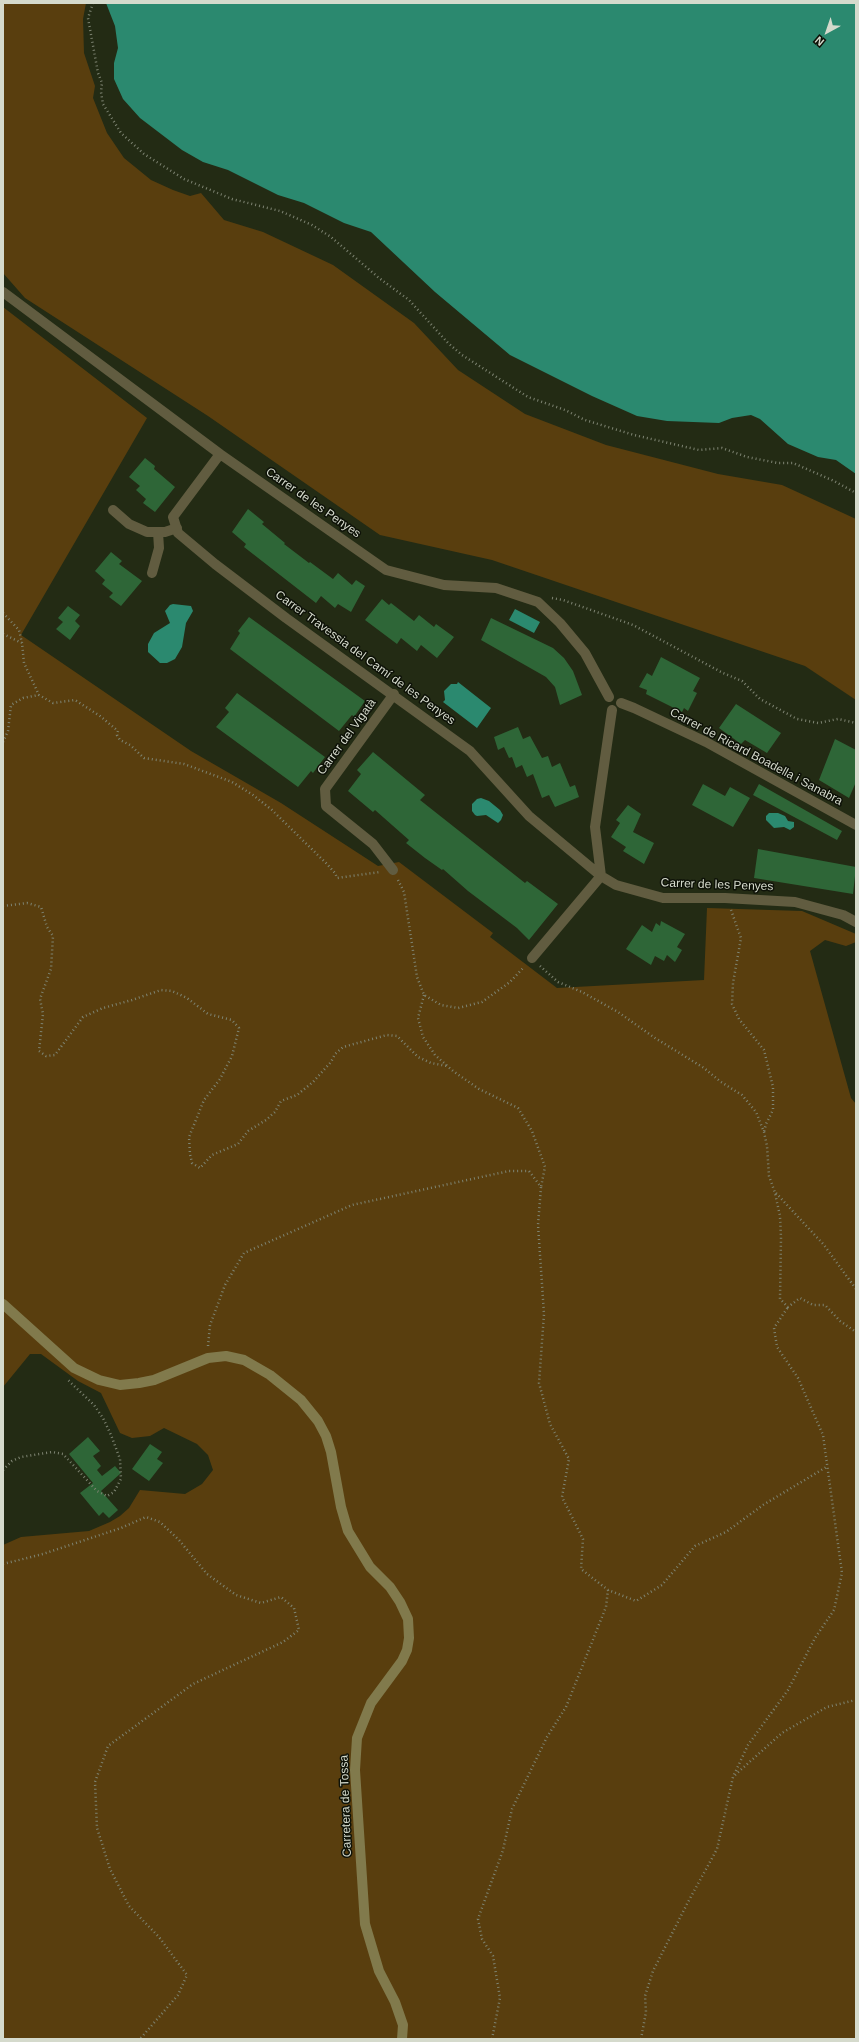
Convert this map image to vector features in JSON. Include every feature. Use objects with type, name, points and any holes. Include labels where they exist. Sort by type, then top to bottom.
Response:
[{"type":"main road","name":"Carretera de Tossa","points":[[3,1304],[74,1368],[99,1380],[120,1385],[139,1383],[154,1380],[208,1358],[226,1356],[244,1360],[270,1375],[301,1400],[318,1421],[326,1436],[331,1452],[341,1507],[348,1531],[370,1567],[390,1587],[400,1602],[408,1619],[409,1638],[407,1650],[402,1661],[371,1703],[357,1738],[355,1770],[365,1924],[379,1972],[396,2002],[403,2025],[402,2039]]},
{"type":"street","name":"Carrer de les Penyes","points":[[3,292],[220,454],[386,570],[444,585],[496,588],[538,602],[560,623],[585,653],[609,697]]},
{"type":"street","points":[[113,510],[129,524],[147,532],[165,532],[177,528],[173,517],[220,454]]},
{"type":"street","name":"Carrer Travessia del Camí de les Penyes","points":[[177,528],[178,533],[215,564],[286,618],[394,694],[470,751],[529,816],[601,876]]},
{"type":"street","points":[[152,573],[159,548],[158,532]]},
{"type":"street","name":"Carrer del Vigatà","points":[[393,870],[374,844],[326,806],[326,789],[394,694]]},
{"type":"street","points":[[616,696],[621,703],[619,708],[612,710],[607,706],[609,697],[616,696]]},
{"type":"street","name":"Carrer de Ricard Boadella i Sanabra","points":[[621,703],[706,742],[856,825]]},
{"type":"street","points":[[532,958],[601,876],[595,827],[612,710]]},
{"type":"street","name":"Carrer de les Penyes","points":[[601,876],[616,885],[663,898],[722,898],[795,902],[843,915],[856,922]]},
{"type":"path","points":[[93,3],[88,18],[98,73],[102,83],[101,92],[103,104],[121,133],[144,154],[184,179],[232,199],[280,211],[312,225],[331,238],[379,278],[409,300],[448,343],[462,355],[528,397],[566,410],[585,420],[634,435],[699,450],[722,448],[748,457],[778,463],[793,463],[834,481],[856,494]]},
{"type":"path","points":[[538,602],[550,598],[563,600],[633,625],[742,681],[760,699],[797,719],[818,723],[838,719],[856,723]]},
{"type":"path","points":[[3,613],[19,630],[24,663],[39,695],[53,703],[74,700],[100,716],[118,730],[117,735],[120,740],[144,758],[184,764],[232,782],[253,795],[289,826],[326,863],[335,873],[337,878],[393,870],[404,892],[417,977],[424,995],[418,1018],[423,1037],[436,1055],[447,1066],[479,1089],[518,1108],[532,1131],[545,1167],[541,1187],[538,1225],[544,1314],[539,1383],[550,1424],[569,1459],[562,1497],[583,1539],[581,1568],[608,1590],[636,1601],[662,1585],[695,1546],[726,1532],[764,1505],[828,1466]]},
{"type":"path","points":[[3,634],[22,643]]},
{"type":"path","points":[[3,742],[8,731],[11,705],[23,698],[39,695]]},
{"type":"path","points":[[722,898],[732,911],[741,938],[733,983],[732,1004],[741,1022],[764,1050],[771,1074],[773,1110],[764,1132]]},
{"type":"path","points":[[3,906],[27,903],[41,907],[47,927],[53,936],[52,969],[43,985],[40,998],[43,1014],[39,1051],[46,1056],[55,1055],[83,1017],[103,1008],[161,990],[172,991],[186,998],[208,1014],[232,1020],[239,1028],[232,1056],[220,1079],[204,1100],[189,1137],[192,1163],[200,1168],[212,1155],[238,1144],[248,1130],[266,1120],[275,1112],[281,1101],[297,1095],[313,1082],[331,1062],[335,1054],[343,1047],[387,1035],[397,1036],[418,1057],[431,1063],[447,1066]]},
{"type":"path","points":[[424,995],[441,1005],[458,1008],[482,1002],[510,982],[532,958],[558,982],[582,992],[618,1012],[655,1038],[704,1068],[721,1082],[742,1095],[756,1112],[764,1132],[769,1176],[775,1192],[781,1238],[780,1299],[788,1307]]},
{"type":"path","points":[[208,1358],[210,1325],[225,1285],[244,1253],[352,1205],[510,1171],[529,1171],[541,1187]]},
{"type":"path","points":[[775,1192],[824,1245],[856,1289]]},
{"type":"path","points":[[641,2039],[646,2012],[645,1996],[653,1971],[687,1904],[717,1850],[733,1777],[748,1745],[788,1690],[816,1638],[834,1610],[842,1573],[828,1466],[822,1435],[798,1378],[777,1347],[774,1328],[788,1307],[800,1298],[813,1305],[824,1304],[840,1321],[856,1332]]},
{"type":"path","points":[[3,1470],[12,1461],[20,1457],[52,1452],[63,1454],[97,1491],[107,1496],[114,1492],[121,1479],[120,1459],[103,1418],[94,1405],[64,1377]]},
{"type":"path","points":[[3,1564],[50,1552],[121,1528],[146,1517],[160,1522],[179,1540],[207,1574],[236,1595],[262,1603],[281,1597],[294,1608],[299,1630],[283,1642],[193,1684],[108,1746],[95,1782],[97,1828],[110,1869],[129,1906],[159,1938],[187,1975],[178,1995],[140,2039]]},
{"type":"path","points":[[492,2039],[500,1998],[493,1956],[482,1939],[478,1919],[503,1850],[512,1809],[548,1737],[566,1707],[606,1607],[608,1590]]},
{"type":"path","points":[[733,1777],[782,1733],[827,1707],[856,1700]]},
{"type":"shaded area","points":[[3,3],[86,3],[83,19],[84,53],[95,86],[93,98],[107,133],[124,158],[151,180],[173,190],[190,196],[201,193],[224,220],[263,232],[333,265],[414,323],[458,370],[525,414],[606,445],[718,474],[782,485],[856,519],[856,700],[805,666],[492,560],[380,535],[208,416],[25,298],[3,273]]},
{"type":"shaded area","points":[[106,3],[856,3],[856,474],[836,460],[818,457],[788,444],[760,419],[751,415],[732,418],[719,423],[667,421],[637,416],[592,396],[510,355],[435,292],[371,232],[344,223],[304,203],[278,195],[228,170],[203,162],[182,150],[140,118],[123,99],[114,79],[114,63],[118,48],[115,26]]},
{"type":"shaded area","points":[[3,307],[147,418],[21,635],[191,751],[281,803],[378,866],[399,862],[493,933],[490,937],[557,988],[704,980],[707,908],[802,911],[856,934],[856,942],[846,946],[825,940],[810,951],[851,1098],[856,1104],[856,2039],[3,2039],[3,1545],[21,1537],[89,1531],[120,1516],[129,1508],[140,1490],[185,1494],[202,1484],[213,1470],[208,1455],[197,1444],[164,1428],[150,1436],[132,1438],[120,1433],[101,1393],[78,1381],[41,1354],[30,1354],[3,1387]]},
{"type":"shaded area","points":[[170,605],[191,606],[193,611],[186,623],[182,647],[175,659],[167,663],[160,663],[148,652],[148,644],[154,633],[170,623],[165,611]]},
{"type":"shaded area","points":[[515,609],[540,622],[534,633],[509,620]]},
{"type":"shaded area","points":[[458,682],[491,708],[477,728],[443,702],[445,700],[444,691],[451,684],[457,684]]},
{"type":"shaded area","points":[[481,798],[489,801],[500,810],[503,815],[498,823],[486,815],[477,816],[472,811],[472,804],[477,799]]},
{"type":"shaded area","points":[[769,813],[778,813],[785,816],[788,821],[794,822],[794,827],[790,830],[784,827],[774,828],[766,820],[766,816]]},
{"type":"building","points":[[145,458],[155,466],[154,469],[175,487],[155,512],[143,503],[146,499],[136,490],[140,486],[129,477]]},
{"type":"building","points":[[248,509],[264,522],[262,524],[285,543],[284,544],[333,579],[338,573],[352,585],[356,580],[365,586],[351,612],[338,604],[335,608],[321,596],[316,603],[244,547],[246,544],[232,532]]},
{"type":"building","points":[[111,552],[122,561],[119,564],[142,581],[121,606],[109,597],[113,593],[102,584],[105,580],[95,571]]},
{"type":"building","points":[[382,599],[389,605],[391,603],[414,621],[419,615],[434,627],[436,624],[454,637],[437,658],[421,645],[417,651],[401,638],[397,644],[365,620]]},
{"type":"building","points":[[68,606],[80,615],[75,621],[80,626],[70,640],[56,629],[63,622],[58,618]]},
{"type":"building","points":[[249,617],[365,701],[354,717],[352,715],[339,731],[230,649],[240,633],[238,631]]},
{"type":"building","points":[[491,618],[553,648],[564,658],[573,671],[582,695],[560,705],[555,687],[546,677],[481,640]]},
{"type":"building","points":[[661,657],[700,678],[693,691],[697,693],[688,711],[684,708],[682,712],[646,694],[647,690],[639,687],[647,673],[652,676]]},
{"type":"building","points":[[237,693],[325,757],[313,773],[311,771],[298,787],[216,727],[229,712],[225,708]]},
{"type":"building","points":[[736,704],[781,733],[767,753],[745,740],[741,744],[719,728]]},
{"type":"building","points":[[518,727],[523,739],[530,736],[542,758],[548,756],[552,767],[560,763],[570,787],[575,785],[579,797],[555,807],[549,795],[542,798],[533,774],[527,777],[522,765],[516,768],[512,757],[509,758],[504,747],[498,750],[494,737]]},
{"type":"building","points":[[835,739],[856,750],[856,782],[849,798],[819,780]]},
{"type":"building","points":[[373,752],[425,795],[420,800],[525,883],[527,881],[558,904],[529,940],[517,928],[468,891],[443,869],[442,870],[406,843],[409,840],[375,810],[373,812],[348,791],[361,774],[357,770]]},
{"type":"building","points":[[703,784],[725,796],[730,787],[750,798],[733,827],[692,805]]},
{"type":"building","points":[[759,784],[842,831],[837,840],[753,795]]},
{"type":"building","points":[[628,805],[641,814],[633,832],[654,843],[644,864],[623,851],[626,847],[611,837],[620,823],[616,820]]},
{"type":"building","points":[[758,849],[856,867],[853,894],[754,878]]},
{"type":"building","points":[[661,921],[685,934],[677,947],[682,950],[675,962],[667,955],[664,961],[655,956],[651,965],[626,949],[642,925],[652,932],[656,923],[660,926]]},
{"type":"building","points":[[88,1437],[100,1451],[93,1456],[101,1466],[97,1470],[102,1476],[115,1466],[121,1473],[101,1491],[118,1510],[109,1518],[103,1512],[99,1516],[80,1493],[93,1483],[69,1454]]},
{"type":"building","points":[[150,1444],[162,1452],[157,1459],[163,1463],[149,1481],[132,1469]]}]
